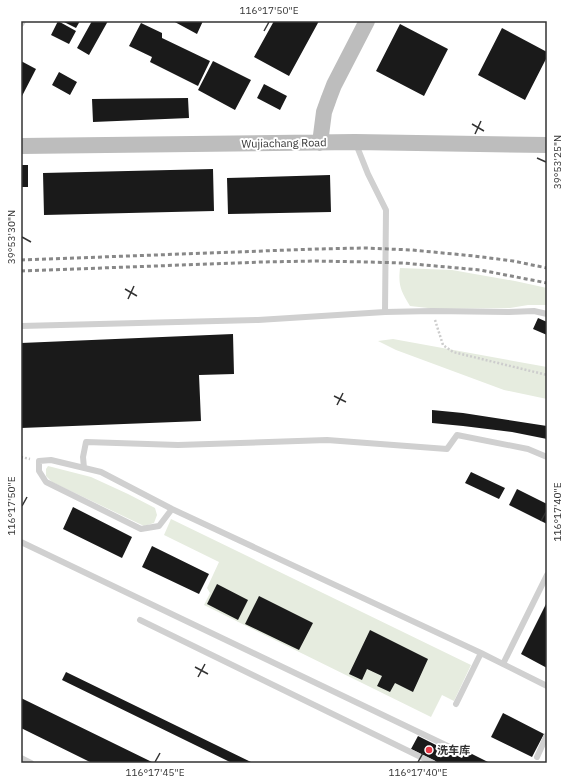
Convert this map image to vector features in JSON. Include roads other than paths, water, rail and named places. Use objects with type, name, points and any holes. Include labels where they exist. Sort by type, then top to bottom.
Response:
[{"type":"street","points":[[320,143],[324,112],[334,85],[367,21]]},
{"type":"street","name":"Wujiachang Road","points":[[21,146],[355,142],[547,145]]},
{"type":"lane","points":[[355,142],[368,174],[386,210],[385,312]]},
{"type":"lane","points":[[21,326],[258,320],[385,312],[534,311],[547,314]]},
{"type":"lane","points":[[84,468],[83,457],[86,442],[178,445],[327,440],[447,449],[457,435],[528,449],[547,457]]},
{"type":"lane","points":[[172,509],[159,526],[141,529],[46,482],[39,471],[38,461],[51,460],[101,472],[172,509],[481,653],[547,686]]},
{"type":"lane","points":[[21,542],[456,750]]},
{"type":"lane","points":[[504,664],[547,575]]},
{"type":"lane","points":[[140,620],[433,763]]},
{"type":"lane","points":[[456,704],[481,653]]},
{"type":"lane","points":[[537,756],[547,735]]},
{"type":"lane","points":[[21,758],[31,763]]},
{"type":"railway","points":[[21,260],[365,248],[412,250],[474,256],[513,261],[547,268]]},
{"type":"railway","points":[[21,271],[262,262],[369,262],[403,263],[480,270],[547,283]]},
{"type":"place","name":"洗车库","points":[[429,750]]}]
